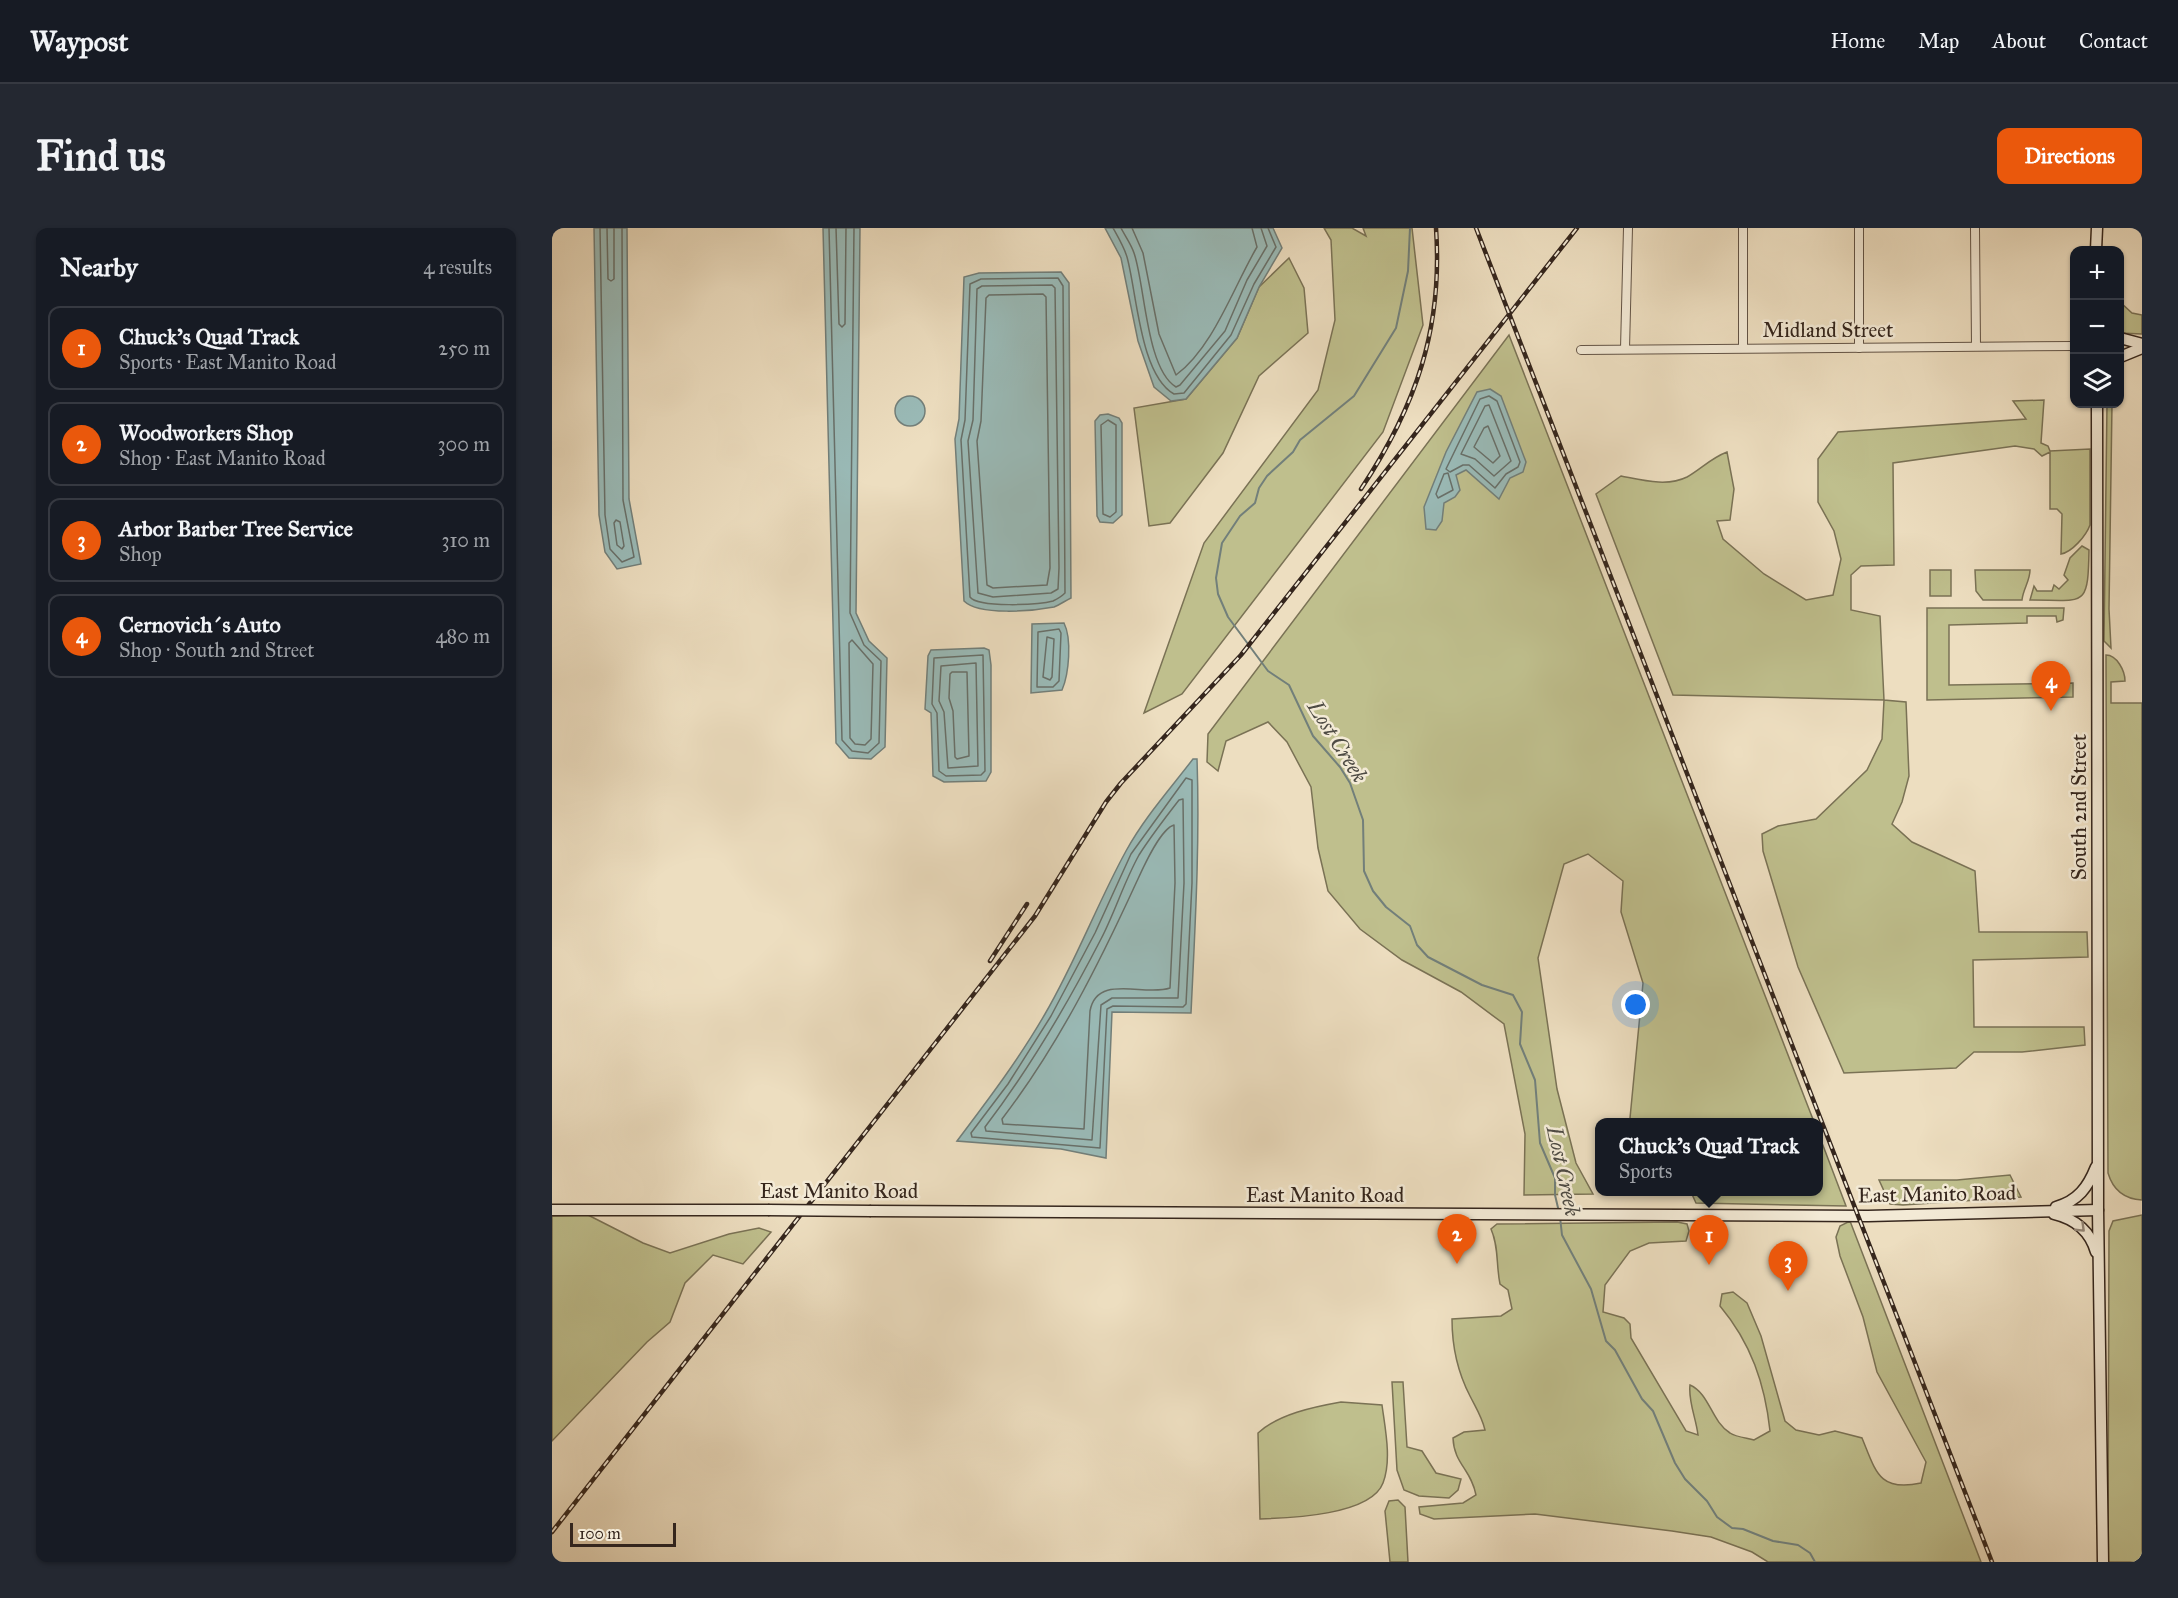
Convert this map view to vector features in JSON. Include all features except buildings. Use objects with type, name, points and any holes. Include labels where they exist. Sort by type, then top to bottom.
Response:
[{"type":"street","points":[[1625,349],[1628,228]]},
{"type":"street","points":[[1743,228],[1743,348]]},
{"type":"street","points":[[1859,228],[1859,348]]},
{"type":"street","points":[[1976,228],[1976,346]]},
{"type":"street","points":[[2097,228],[2097,246]]},
{"type":"street","points":[[2124,339],[2142,346]]},
{"type":"street","name":"Midland Street","points":[[1581,350],[2070,346]]},
{"type":"street","points":[[2124,346],[2142,346]]},
{"type":"street","points":[[2124,355],[2142,346]]},
{"type":"street","name":"South 2nd Street","points":[[2098,408],[2098,1210],[2103,1562]]},
{"type":"street","points":[[2042,1211],[2063,1206],[2078,1196],[2088,1185],[2098,1161]]},
{"type":"street","name":"East Manito Road","points":[[552,1210],[1868,1216],[2098,1210]]},
{"type":"street","points":[[2042,1211],[2071,1220],[2083,1229],[2094,1245],[2099,1266]]},
{"type":"green space","points":[[1324,228],[1352,228],[1366,236],[1363,228],[1412,228],[1423,325],[1383,432],[1182,694],[1144,713],[1204,543],[1318,390],[1335,320],[1331,240]]},
{"type":"green space","points":[[1289,258],[1304,288],[1308,333],[1259,376],[1223,453],[1170,523],[1149,526],[1134,408],[1186,399],[1237,338],[1259,287]]},
{"type":"green space","points":[[2124,306],[2132,313],[2142,315],[2142,334],[2124,333]]},
{"type":"green space","points":[[1509,335],[1812,1118],[1630,1118],[1643,983],[1621,912],[1623,881],[1588,854],[1564,864],[1538,958],[1557,1089],[1576,1163],[1593,1194],[1524,1195],[1525,1134],[1504,1024],[1461,992],[1402,960],[1360,929],[1328,891],[1318,848],[1311,787],[1287,742],[1268,722],[1226,741],[1218,771],[1207,762],[1208,734]]},
{"type":"green space","points":[[2044,400],[2041,443],[2048,446],[2050,451],[2090,449],[2090,525],[2078,543],[2065,553],[2061,554],[2062,514],[2057,509],[2050,509],[2050,452],[2042,456],[2034,449],[2015,446],[1893,463],[1894,565],[1861,566],[1851,575],[1851,610],[1880,616],[1884,700],[1673,695],[1596,494],[1621,476],[1654,482],[1679,480],[1727,452],[1734,489],[1730,520],[1717,521],[1723,539],[1764,574],[1806,600],[1833,595],[1841,559],[1834,531],[1818,502],[1818,459],[1838,432],[2026,419],[2013,401]]},
{"type":"green space","points":[[2107,408],[2112,408],[2109,609],[2111,648],[2104,641]]},
{"type":"green space","points":[[2082,546],[2089,550],[2087,583],[2080,597],[2073,600],[2030,600],[2034,586],[2037,591],[2052,591],[2054,585],[2059,589],[2068,580],[2064,575],[2070,558]]},
{"type":"green space","points":[[1930,570],[1951,570],[1951,596],[1930,596]]},
{"type":"green space","points":[[1975,570],[2030,570],[2022,600],[1983,600],[1976,591]]},
{"type":"green space","points":[[1927,608],[2064,608],[2063,620],[2057,622],[2056,616],[2027,616],[2027,623],[1949,625],[1949,685],[2073,683],[2073,697],[1927,700]]},
{"type":"green space","points":[[2106,655],[2117,661],[2125,677],[2125,681],[2111,682],[2111,703],[2142,703],[2142,1200],[2125,1196],[2116,1189],[2108,1173]]},
{"type":"green space","points":[[1884,700],[1906,702],[1909,776],[1902,802],[1892,824],[1912,842],[1975,871],[1979,932],[2087,932],[2088,957],[1973,960],[1974,1027],[2084,1027],[2085,1045],[2022,1052],[1974,1052],[1956,1068],[1844,1073],[1798,967],[1763,851],[1762,834],[1778,826],[1816,819],[1867,770],[1882,739]]},
{"type":"green space","points":[[1823,1146],[1846,1206],[1696,1203],[1693,1196],[1823,1196]]},
{"type":"green space","points":[[2010,1175],[2021,1197],[1903,1205],[1890,1204],[1879,1180],[1957,1180]]},
{"type":"green space","points":[[588,1215],[643,1243],[670,1253],[729,1234],[759,1228],[771,1232],[743,1264],[713,1255],[685,1283],[670,1322],[647,1342],[552,1441],[552,1216]]},
{"type":"green space","points":[[2142,1215],[2142,1562],[2108,1562],[2109,1231],[2113,1221]]},
{"type":"green space","points":[[1850,1221],[1981,1562],[1768,1562],[1752,1552],[1711,1537],[1672,1531],[1535,1514],[1434,1519],[1420,1514],[1419,1507],[1463,1503],[1476,1495],[1474,1486],[1456,1454],[1453,1438],[1464,1432],[1485,1430],[1481,1417],[1465,1387],[1459,1368],[1454,1349],[1452,1319],[1501,1316],[1512,1309],[1508,1290],[1500,1284],[1491,1229],[1497,1224],[1677,1222],[1687,1224],[1689,1231],[1686,1241],[1649,1243],[1630,1251],[1605,1285],[1603,1312],[1624,1318],[1630,1324],[1631,1338],[1686,1431],[1698,1435],[1690,1397],[1690,1385],[1702,1395],[1719,1422],[1730,1433],[1754,1440],[1770,1431],[1768,1414],[1755,1365],[1740,1335],[1720,1306],[1722,1294],[1733,1292],[1747,1303],[1761,1336],[1785,1421],[1796,1430],[1819,1435],[1835,1431],[1862,1438],[1871,1461],[1881,1477],[1896,1485],[1921,1483],[1926,1462],[1877,1372],[1863,1317],[1840,1256],[1836,1237],[1840,1226]]},
{"type":"green space","points":[[1392,1382],[1403,1382],[1407,1447],[1422,1451],[1436,1473],[1461,1479],[1458,1490],[1449,1498],[1419,1496],[1404,1490],[1397,1470]]},
{"type":"green space","points":[[1341,1402],[1382,1405],[1387,1464],[1383,1483],[1376,1494],[1363,1502],[1329,1513],[1260,1519],[1258,1433],[1266,1426],[1286,1416]]},
{"type":"green space","points":[[1398,1500],[1405,1507],[1408,1562],[1390,1562],[1385,1511],[1389,1501]]},
{"type":"water","points":[[594,228],[627,228],[629,499],[641,564],[617,569],[605,552],[599,515]]},
{"type":"water","points":[[823,228],[860,228],[856,613],[869,641],[887,658],[885,747],[871,759],[849,758],[836,743]]},
{"type":"water","points":[[1105,228],[1273,228],[1282,248],[1259,287],[1237,338],[1186,399],[1171,401],[1154,387],[1138,341],[1121,258]]},
{"type":"water","points":[[1061,272],[1069,283],[1071,598],[1045,609],[994,611],[981,609],[964,601],[955,439],[959,419],[964,277],[979,273]]},
{"type":"water","points":[[1490,389],[1501,396],[1526,462],[1523,472],[1510,478],[1499,499],[1466,470],[1456,475],[1460,490],[1455,497],[1444,503],[1442,521],[1436,530],[1426,529],[1424,507],[1446,452],[1477,392]]},
{"type":"water","points":[[910,396],[921,400],[925,411],[921,422],[910,426],[899,422],[895,411],[899,400]]},
{"type":"water","points":[[1108,414],[1119,418],[1122,423],[1122,515],[1113,523],[1100,522],[1097,516],[1095,421],[1100,415]]},
{"type":"water","points":[[1064,623],[1069,656],[1062,690],[1031,693],[1032,624]]},
{"type":"water","points":[[984,648],[989,650],[991,665],[991,772],[986,781],[944,782],[933,776],[931,713],[925,709],[928,656],[931,650]]},
{"type":"water","points":[[1193,759],[1197,759],[1198,823],[1191,1013],[1112,1012],[1106,1158],[1061,1149],[957,1141],[992,1095],[1045,1014],[1133,839]]},
{"type":"waterway","name":"Lost Creek","points":[[1410,228],[1408,271],[1396,328],[1354,396],[1300,440],[1293,452],[1267,476],[1259,488],[1255,503],[1240,516],[1222,543],[1216,578],[1218,594],[1228,617],[1268,671],[1289,685],[1313,736],[1340,767],[1350,783],[1363,820],[1364,871],[1373,891],[1386,907],[1410,926],[1417,945],[1428,957],[1482,985],[1513,995],[1522,1012],[1520,1044],[1535,1080],[1540,1143],[1555,1178],[1555,1195],[1559,1212]]},
{"type":"waterway","name":"Lost Creek","points":[[1560,1217],[1562,1235],[1591,1289],[1606,1341],[1615,1350],[1642,1399],[1653,1411],[1675,1463],[1685,1479],[1707,1501],[1717,1517],[1732,1528],[1743,1529],[1773,1541],[1798,1545],[1810,1553],[1815,1562]]},
{"type":"railway","points":[[1361,489],[1397,427],[1422,365],[1435,300],[1436,228]]},
{"type":"railway","points":[[1476,228],[1820,1118]]},
{"type":"railway","points":[[552,1532],[1035,916],[1106,802],[1121,783],[1241,655],[1577,228]]},
{"type":"railway","points":[[990,961],[1027,904]]},
{"type":"railway","points":[[1823,1125],[1992,1562]]},
{"type":"place","name":"Cernovich´s Auto","points":[[2051,711]]},
{"type":"place","name":"Woodworkers Shop","points":[[1457,1264]]},
{"type":"place","name":"Chuck's Quad Track","points":[[1709,1265]]},
{"type":"place","name":"Arbor Barber Tree Service","points":[[1788,1291]]}]
